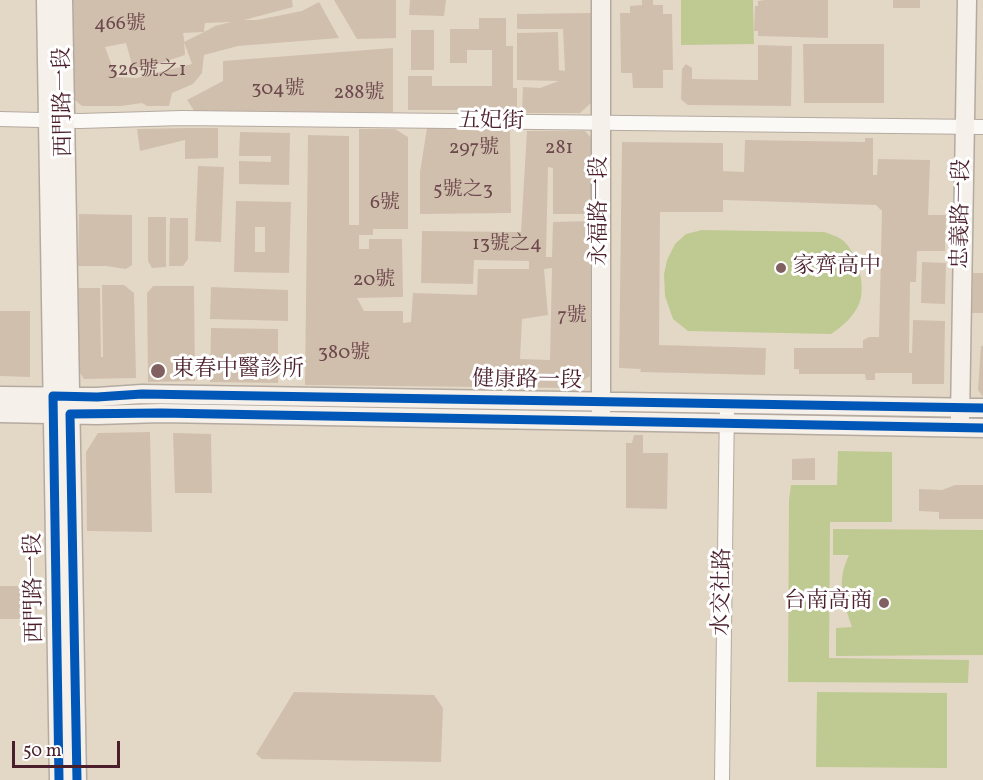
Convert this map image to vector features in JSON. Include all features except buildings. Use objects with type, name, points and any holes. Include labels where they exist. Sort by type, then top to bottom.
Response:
[{"type":"street","name":"西門路一段","points":[[46,0],[56,120],[62,405],[77,780]]},
{"type":"street","name":"西門路一段","points":[[56,120],[63,0]]},
{"type":"street","name":"永福路一段","points":[[601,0],[601,421]]},
{"type":"street","name":"忠義路一段","points":[[960,427],[974,127],[967,0]]},
{"type":"street","name":"五妃街","points":[[0,119],[205,118],[974,127]]},
{"type":"street","name":"健康路一段","points":[[62,405],[142,394],[983,408]]},
{"type":"street","points":[[0,396],[62,405]]},
{"type":"street","name":"水交社路","points":[[722,780],[727,404]]},
{"type":"street","name":"西門路一段","points":[[59,780],[62,405]]},
{"type":"street","points":[[0,413],[62,405]]},
{"type":"street","name":"健康路一段","points":[[62,405],[173,413],[983,428]]},
{"type":"green space","points":[[681,0],[753,0],[754,44],[681,45]]},
{"type":"green space","points":[[702,230],[824,232],[837,237],[852,251],[859,269],[862,288],[859,304],[847,321],[831,334],[688,331],[673,319],[665,296],[664,274],[667,260],[675,244],[686,234]]},
{"type":"green space","points":[[838,451],[892,452],[892,522],[830,522],[829,658],[969,660],[968,683],[788,682],[791,485],[837,485]]},
{"type":"green space","points":[[833,529],[983,530],[983,655],[836,656],[836,628],[852,627],[842,591],[843,574],[849,555],[833,555]]},
{"type":"green space","points":[[817,692],[947,693],[947,768],[816,767]]},
{"type":"cycle path","points":[[59,780],[53,396],[97,397],[142,394],[983,408]]},
{"type":"cycle path","points":[[77,780],[70,414],[161,413],[983,428]]},
{"type":"place","name":"家齊高中","points":[[781,268]]},
{"type":"place","name":"東春中醫診所","points":[[158,371]]},
{"type":"place","name":"台南高商","points":[[884,603]]}]
